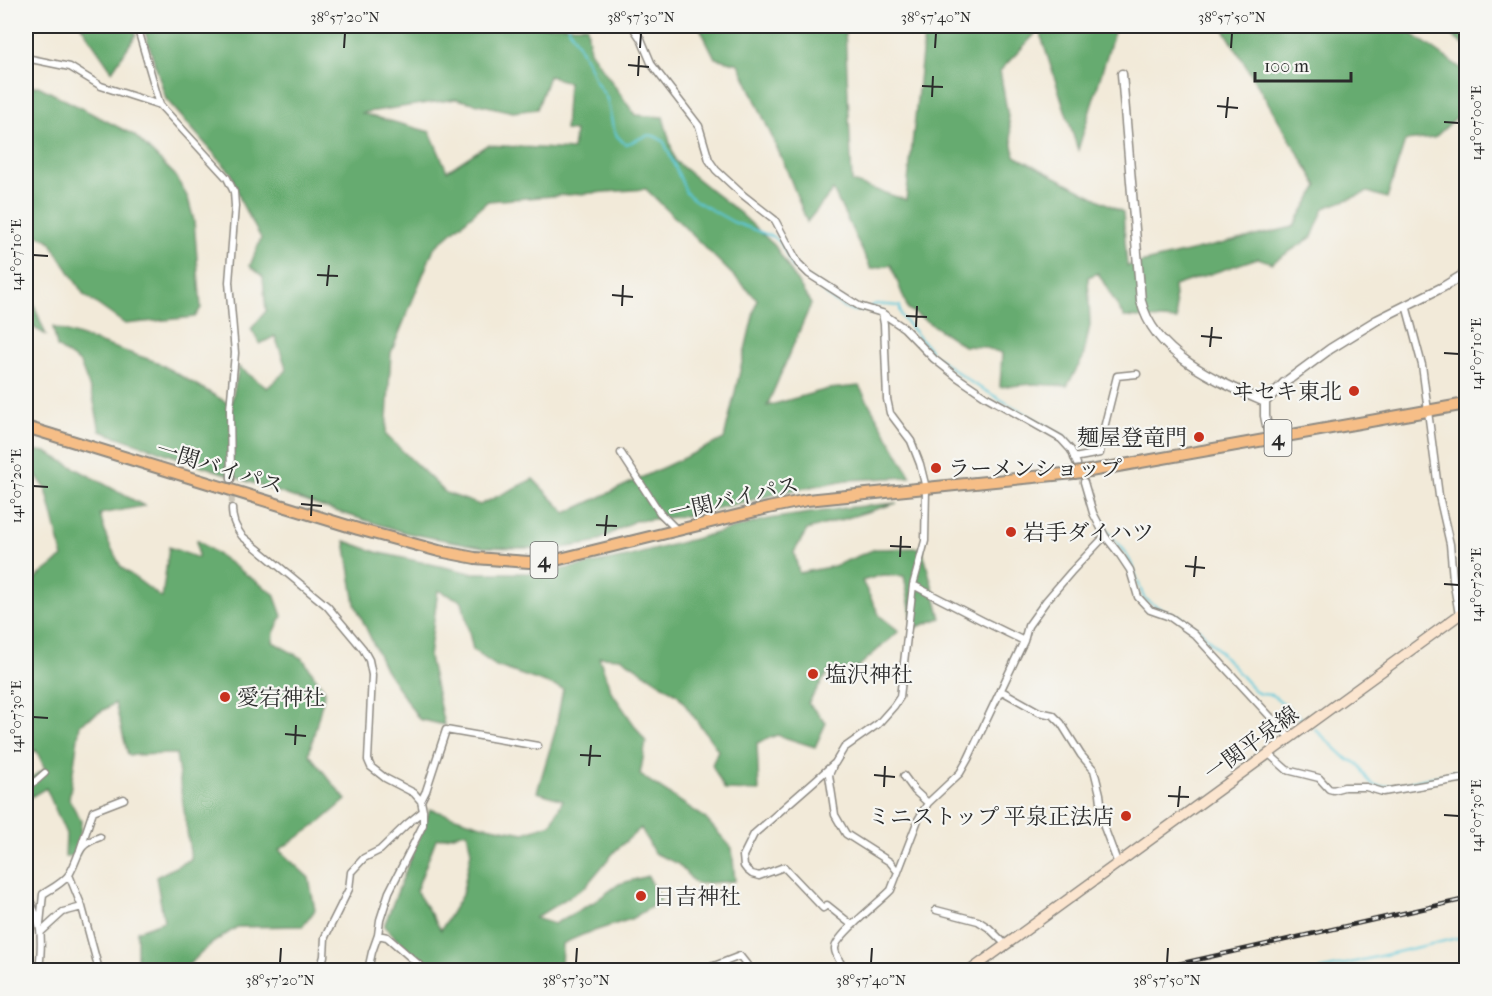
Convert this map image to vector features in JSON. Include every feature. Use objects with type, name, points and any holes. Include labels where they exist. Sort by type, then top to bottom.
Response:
[{"type":"highway","name":"一関バイパス","points":[[26,427],[357,529],[475,558],[529,562],[560,559],[593,552],[807,500],[926,489],[1075,465],[1090,471],[1467,404]]},
{"type":"main road","name":"一関平泉線","points":[[971,970],[1464,614]]},
{"type":"street","points":[[138,26],[160,105],[222,171],[231,184],[235,199],[229,282],[235,353],[230,410],[231,479]]},
{"type":"street","points":[[632,26],[652,64],[699,126],[709,160],[716,170],[775,220],[798,263],[809,274],[862,307],[882,313],[904,328],[934,360],[957,377],[985,396],[1061,439],[1071,450],[1075,465],[1100,453],[1116,376],[1137,374]]},
{"type":"street","points":[[26,58],[70,67],[101,86],[160,105]]},
{"type":"street","points":[[1122,74],[1141,301],[1144,314],[1161,339],[1183,359],[1224,383],[1265,402]]},
{"type":"street","points":[[1270,440],[1265,416],[1265,402],[1284,383],[1330,349],[1377,320],[1467,273]]},
{"type":"street","points":[[1406,305],[1422,364],[1439,495],[1450,544],[1453,579],[1464,614]]},
{"type":"street","points":[[882,313],[887,399],[890,413],[911,441],[920,464],[926,489],[925,541],[913,585],[900,697],[878,724],[844,748],[829,775],[835,815],[846,834],[890,862],[897,872]]},
{"type":"street","points":[[621,453],[660,513],[677,530]]},
{"type":"street","points":[[1084,482],[1093,513],[1105,536],[1130,570],[1138,597],[1150,610],[1170,617],[1194,634],[1290,738]]},
{"type":"street","points":[[232,508],[235,526],[242,536],[327,606],[363,649],[369,660],[372,675],[368,760],[371,767],[385,778],[414,793],[421,801],[423,825],[389,892],[368,970]]},
{"type":"street","points":[[844,970],[834,950],[836,942],[891,890],[918,820],[928,803],[960,773],[1024,641],[1028,626],[1046,601],[1105,536]]},
{"type":"street","points":[[913,585],[1024,641]]},
{"type":"street","points":[[1000,690],[1039,711],[1053,715],[1094,770],[1100,794],[1104,828],[1118,864]]},
{"type":"street","points":[[421,801],[447,730],[538,746]]},
{"type":"street","points":[[1269,754],[1287,770],[1319,778],[1329,789],[1334,790],[1344,787],[1366,787],[1383,792],[1467,778]]},
{"type":"street","points":[[835,763],[754,834],[743,856],[744,866],[752,874],[759,876],[784,867],[823,908],[827,905],[852,925]]},
{"type":"street","points":[[26,786],[45,773]]},
{"type":"street","points":[[904,776],[928,803]]},
{"type":"street","points":[[39,970],[43,894],[69,875],[93,811],[124,799]]},
{"type":"street","points":[[320,970],[324,956],[325,937],[349,889],[351,872],[364,858],[380,850],[423,811]]},
{"type":"street","points":[[79,850],[90,840],[100,837]]},
{"type":"street","points":[[69,875],[82,907],[99,970]]},
{"type":"street","points":[[26,892],[40,924]]},
{"type":"street","points":[[41,932],[63,912],[82,907]]},
{"type":"street","points":[[936,910],[978,921],[989,928],[1006,945]]},
{"type":"street","points":[[378,935],[387,938],[425,970]]},
{"type":"street","points":[[689,969],[714,966],[740,956],[750,970]]},
{"type":"green space","points":[[81,26],[134,26],[136,35],[112,71]]},
{"type":"green space","points":[[143,26],[587,26],[590,51],[635,115],[663,117],[675,161],[740,213],[775,246],[811,304],[767,406],[828,389],[859,386],[911,477],[847,480],[789,491],[686,516],[634,521],[594,543],[555,549],[483,547],[407,533],[319,506],[100,431],[93,397],[80,363],[57,347],[53,327],[157,362],[231,405],[239,367],[267,388],[287,370],[275,336],[260,344],[251,329],[266,311],[263,277],[250,266],[261,238],[242,204],[231,173],[166,99]],"holes":[[[549,76],[568,82],[565,130],[575,131],[573,150],[487,145],[447,171],[430,132],[361,113],[456,99],[513,112],[537,109]],[[646,189],[757,299],[724,439],[566,513],[533,479],[480,505],[446,493],[386,435],[391,353],[434,248],[488,201]]]},
{"type":"green space","points":[[699,26],[846,26],[852,182],[906,200],[925,26],[1116,26],[1078,150],[1039,30],[1000,71],[1015,156],[1123,212],[1127,266],[1293,227],[1318,186],[1222,26],[1401,26],[1466,72],[1466,109],[1434,138],[1405,141],[1387,198],[1368,192],[1324,208],[1312,237],[1272,263],[1258,258],[1174,286],[1177,320],[1124,317],[1098,273],[1088,277],[1090,325],[1083,358],[1067,386],[1033,384],[1000,387],[1002,353],[983,347],[964,346],[908,309],[891,265],[871,269],[833,190],[807,222],[786,168],[739,64],[715,58]]},
{"type":"green space","points":[[1439,26],[1466,26],[1466,47]]},
{"type":"green space","points":[[38,86],[134,135],[175,175],[188,198],[194,221],[201,308],[195,317],[125,324],[84,295],[49,240],[26,231],[26,88]]},
{"type":"green space","points":[[26,285],[46,335],[26,323]]},
{"type":"green space","points":[[26,449],[46,452],[144,506],[100,514],[107,539],[121,567],[162,598],[169,547],[198,558],[197,540],[274,594],[282,616],[274,633],[273,642],[303,659],[325,691],[309,754],[346,800],[318,824],[279,850],[309,878],[315,910],[303,926],[237,927],[211,944],[183,970],[132,970],[137,965],[137,931],[164,921],[156,877],[191,859],[176,754],[128,755],[115,703],[80,724],[69,799],[81,821],[79,854],[65,857],[66,834],[46,788],[26,800],[26,781],[45,769],[36,750],[26,755],[26,580],[28,584],[63,557],[46,489],[26,461]]},
{"type":"green space","points":[[897,503],[807,530],[794,552],[799,573],[834,566],[875,549],[922,548],[941,618],[914,628],[904,576],[882,575],[862,581],[880,616],[899,631],[858,667],[829,671],[808,703],[826,723],[815,747],[777,735],[757,743],[759,791],[725,790],[712,765],[718,750],[678,695],[622,658],[599,657],[611,691],[646,742],[640,775],[704,817],[732,848],[735,881],[696,884],[678,864],[654,853],[641,828],[616,850],[585,887],[535,918],[554,924],[594,902],[619,884],[648,876],[661,901],[631,919],[562,944],[561,970],[431,970],[411,954],[384,926],[430,809],[481,825],[524,833],[551,824],[563,800],[537,792],[555,732],[563,689],[496,666],[473,650],[462,601],[438,590],[429,657],[444,725],[419,719],[385,669],[355,604],[345,541],[376,552],[471,573],[543,573],[627,557],[768,519]],"holes":[[[467,832],[471,852],[462,895],[441,930],[416,891],[436,839]]]},
{"type":"waterway","points":[[568,26],[607,99],[617,136],[625,144],[648,135],[664,142],[686,193],[733,222],[774,237],[781,243],[794,268],[830,298],[850,310],[865,309]]},
{"type":"waterway","points":[[870,307],[876,304],[900,306],[902,317],[931,351]]},
{"type":"waterway","points":[[934,355],[972,383],[1068,438],[1081,456],[1085,468]]},
{"type":"waterway","points":[[1088,476],[1106,530],[1124,550],[1144,598],[1201,631],[1256,692],[1273,695],[1303,720]]},
{"type":"waterway","points":[[1315,729],[1348,760],[1357,764],[1374,785],[1404,783],[1466,769]]},
{"type":"waterway","points":[[1320,970],[1466,936]]},
{"type":"tunnel","points":[[231,479],[232,508]]},
{"type":"railway","points":[[1152,970],[1466,899]]},
{"type":"place","name":"ヰセキ東北","points":[[1354,391]]},
{"type":"place","name":"麺屋登竜門","points":[[1199,437]]},
{"type":"place","name":"ラーメンショップ","points":[[936,468]]},
{"type":"place","name":"岩手ダイハツ","points":[[1011,532]]},
{"type":"place","name":"塩沢神社","points":[[813,674]]},
{"type":"place","name":"愛宕神社","points":[[225,697]]},
{"type":"place","name":"ミニストップ 平泉正法店","points":[[1126,816]]},
{"type":"place","name":"日吉神社","points":[[641,896]]}]
